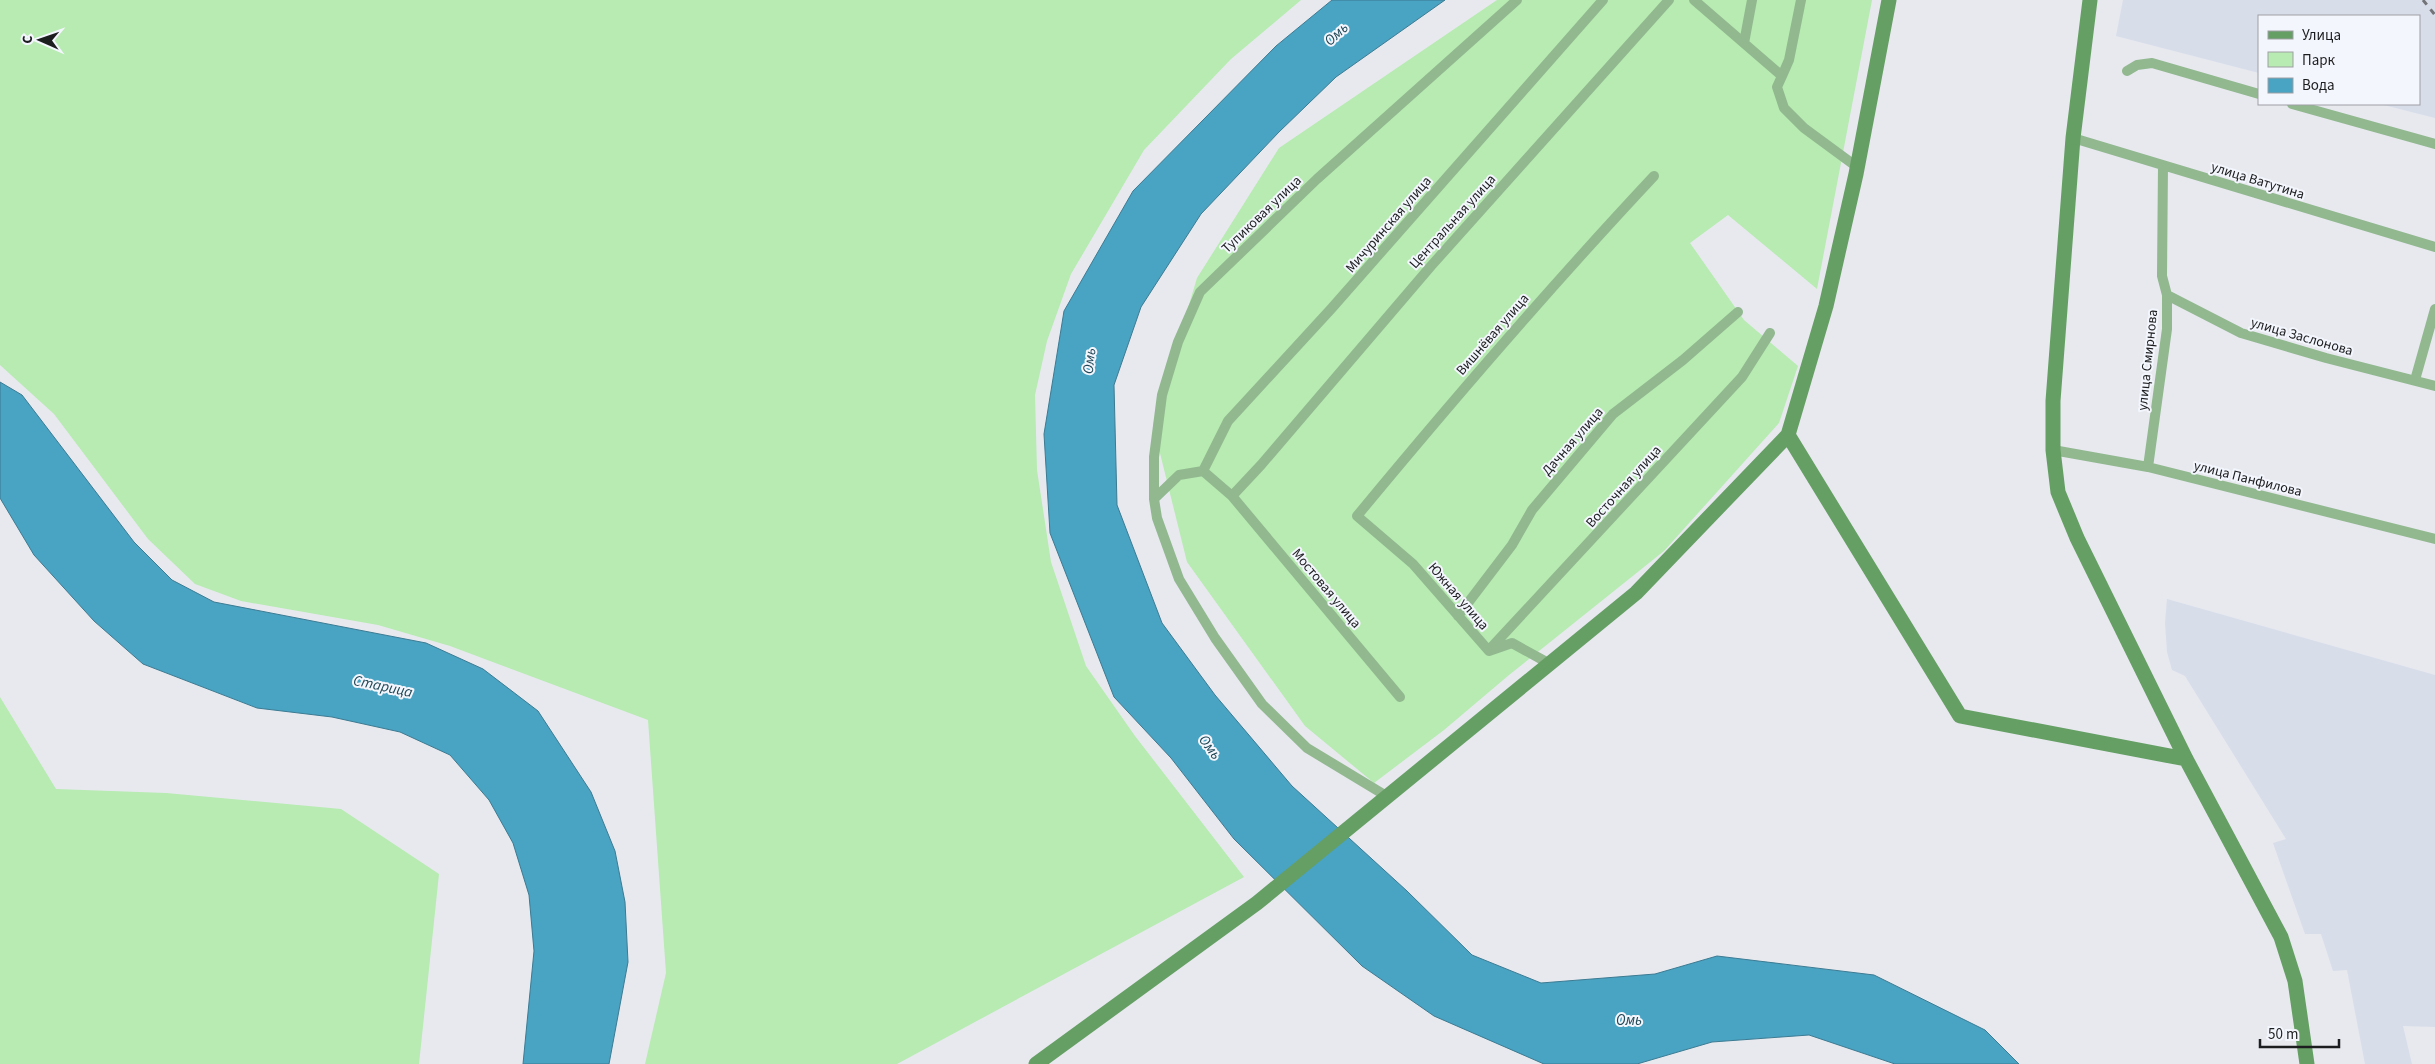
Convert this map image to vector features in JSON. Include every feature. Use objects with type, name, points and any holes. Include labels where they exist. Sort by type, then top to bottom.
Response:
[{"type":"main road","points":[[1036,1064],[1257,903],[1386,800],[1636,593],[1788,435],[1826,306],[1857,167],[1889,0]]},
{"type":"main road","points":[[2090,0],[2073,138],[2053,401],[2054,450],[2058,492],[2077,538],[2186,758],[2284,944],[2295,981],[2307,1064]]},
{"type":"main road","points":[[1788,435],[1960,716],[2186,758]]},
{"type":"street","name":"Тупиковая улица","points":[[1386,800],[1306,748],[1262,704],[1215,638],[1179,579],[1157,518],[1154,499],[1154,457],[1162,395],[1178,342],[1200,292],[1317,179],[1517,0]]},
{"type":"street","name":"Мичуринская улица","points":[[1203,471],[1228,421],[1331,309],[1603,0]]},
{"type":"street","name":"Центральная улица","points":[[1232,496],[1262,465],[1431,266],[1669,0]]},
{"type":"street","points":[[1744,43],[1752,0]]},
{"type":"street","points":[[1801,0],[1789,60],[1777,87],[1784,108],[1804,128],[1857,167]]},
{"type":"street","points":[[1699,2],[1782,76]]},
{"type":"street","points":[[2128,71],[2137,65],[2152,63],[2258,94]]},
{"type":"street","points":[[2296,105],[2435,144]]},
{"type":"street","name":"улица Ватутина","points":[[2073,138],[2435,247]]},
{"type":"street","name":"улица Смирнова","points":[[2148,467],[2167,329],[2167,295],[2162,276],[2163,166]]},
{"type":"street","name":"Вишнёвая улица","points":[[1357,516],[1439,417],[1565,272],[1654,176]]},
{"type":"street","name":"улица Заслонова","points":[[2167,295],[2242,333],[2326,358],[2435,386]]},
{"type":"street","points":[[2415,380],[2435,308]]},
{"type":"street","name":"Дачная улица","points":[[1458,616],[1512,545],[1532,510],[1613,414],[1682,360],[1738,312]]},
{"type":"street","name":"Восточная улица","points":[[1489,651],[1742,377],[1770,333]]},
{"type":"street","name":"улица Панфилова","points":[[2054,450],[2148,467],[2435,539]]},
{"type":"street","points":[[1154,499],[1179,475],[1203,471]]},
{"type":"street","name":"Мостовая улица","points":[[1203,471],[1232,496],[1400,697]]},
{"type":"street","name":"Южная улица","points":[[1357,516],[1413,564],[1489,651],[1512,643],[1550,664]]},
{"type":"shaded area","points":[[2123,0],[2435,0],[2435,118],[2384,105],[2420,105],[2420,15],[2258,15],[2258,73],[2116,36]]},
{"type":"shaded area","points":[[2167,599],[2435,675],[2435,1027],[2403,1026],[2412,1064],[2365,1064],[2347,970],[2333,971],[2321,934],[2305,934],[2273,843],[2286,839],[2185,676],[2172,670],[2167,652],[2165,623]]},
{"type":"green space","points":[[0,0],[1301,0],[1231,59],[1144,150],[1071,274],[1047,341],[1035,395],[1037,470],[1051,562],[1086,666],[1135,736],[1244,877],[897,1064],[645,1064],[666,973],[648,720],[450,646],[378,625],[241,601],[195,584],[148,539],[54,414],[0,365]]},
{"type":"green space","points":[[1497,0],[1872,0],[1817,289],[1728,215],[1690,243],[1744,320],[1798,366],[1779,423],[1664,551],[1509,675],[1444,730],[1374,783],[1305,726],[1187,562],[1153,425],[1197,278],[1279,148]]},
{"type":"green space","points":[[0,697],[56,789],[166,793],[341,809],[439,874],[419,1064],[0,1064]]},
{"type":"water","name":"Омь","points":[[1332,0],[1445,0],[1336,77],[1279,132],[1201,214],[1141,307],[1114,385],[1117,505],[1162,623],[1215,695],[1292,786],[1407,891],[1472,955],[1541,983],[1655,974],[1717,956],[1874,975],[1985,1030],[2019,1064],[1895,1064],[1809,1035],[1712,1042],[1637,1064],[1544,1064],[1434,1016],[1362,966],[1234,839],[1171,758],[1114,697],[1050,533],[1044,434],[1064,311],[1133,191],[1276,46]]},
{"type":"water","name":"Старица","points":[[0,382],[22,395],[134,542],[172,580],[214,602],[426,643],[483,669],[538,711],[591,792],[615,851],[625,902],[628,962],[609,1064],[523,1064],[534,951],[529,895],[513,843],[489,800],[450,755],[400,732],[332,717],[257,708],[143,664],[94,621],[34,555],[0,498]]},
{"type":"railway","points":[[2423,0],[2435,15]]}]
